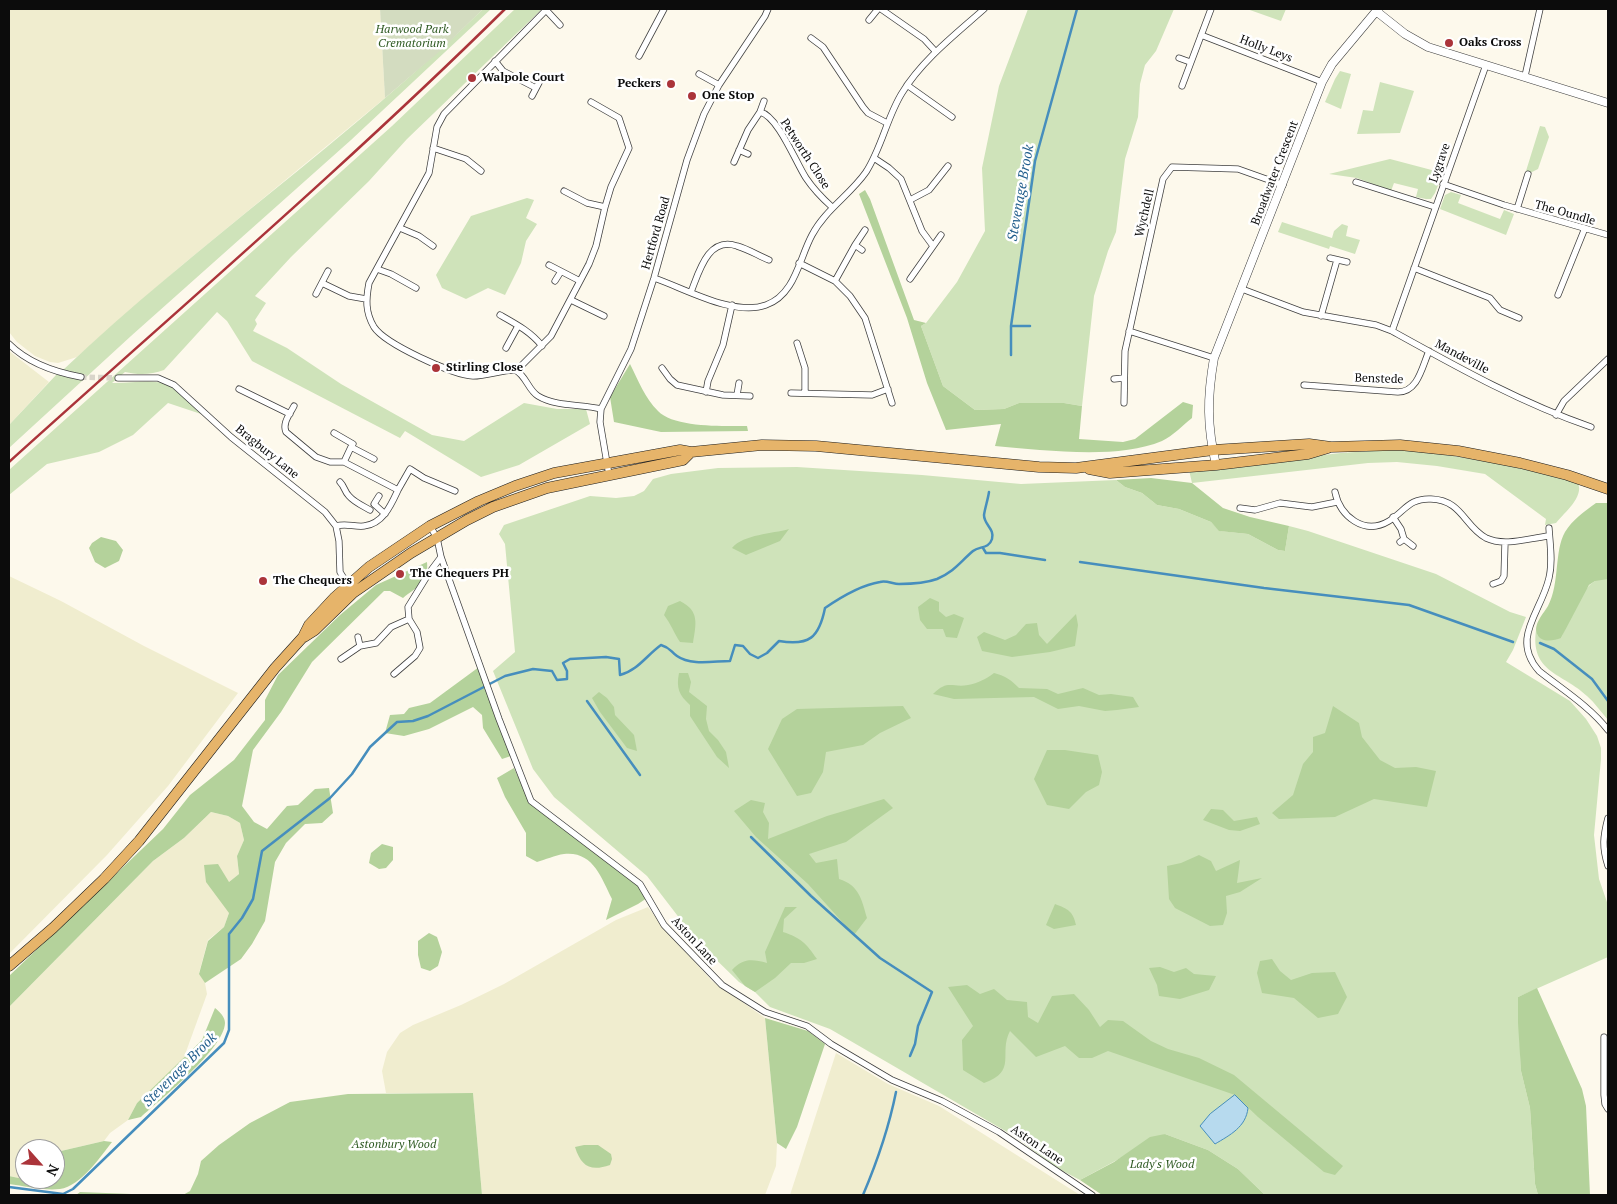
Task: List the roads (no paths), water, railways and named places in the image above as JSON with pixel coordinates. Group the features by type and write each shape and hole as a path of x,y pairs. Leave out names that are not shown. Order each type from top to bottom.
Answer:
{"highway":[{"path":"1076,468 1212,450 1310,444 1331,447 1400,445 1458,451 1520,463 1568,475 1608,489"},
{"path":"351,589 369,567 430,526 479,501 554,473 680,450 690,452 762,445 816,446 1110,472 1216,465 1308,454 1331,447"},
{"path":"9,966 104,880 140,841 276,668 303,637 309,625 335,597 493,507 547,488 683,460 690,452"}],"street":[{"path":"517,370 472,376 453,372 426,360 386,339 375,329 368,314 366,299 369,283 429,173 437,127 444,114 547,9 560,25"},
{"path":"638,56 664,9"},
{"name":"Hertford Road","path":"609,475 600,422 601,409 631,349 696,134 719,84 765,16 766,9"},
{"path":"870,20 879,9 924,39 936,52"},
{"path":"654,278 732,306 758,307 775,301 787,290 817,226 832,207 859,180 874,158 887,123 907,85 936,52 984,9"},
{"path":"1182,86 1211,9"},
{"path":"1525,76 1540,9"},
{"path":"1377,10 1405,34 1428,47 1608,103"},
{"name":"Broadwater Crescent","path":"1216,465 1212,450 1208,402 1214,358 1322,82 1332,64 1377,10"},
{"name":"Holly Leys","path":"1201,35 1322,82"},
{"path":"811,38 823,46 868,113 887,123"},
{"path":"1179,58 1190,62"},
{"path":"495,61 503,71 536,88"},
{"name":"Lygrave","path":"1392,330 1434,207 1486,65"},
{"path":"699,74 719,84"},
{"path":"532,96 542,77"},
{"path":"907,85 952,117"},
{"path":"734,162 748,130 760,112 764,101"},
{"path":"517,370 551,336 571,300 596,246 605,207 616,174 629,148 619,118 591,102"},
{"name":"Petworth Close","path":"760,112 764,113 776,125 804,176 816,192 832,207"},
{"path":"433,148 466,160 481,170"},
{"path":"739,150 748,154"},
{"path":"874,158 898,175 904,184 922,231 933,246"},
{"path":"910,200 929,190 948,166"},
{"name":"Wychdell","path":"1124,402 1124,378 1129,331 1163,179 1172,167 1238,169 1282,185"},
{"name":"The Oundle","path":"1517,209 1528,174"},
{"path":"1356,182 1434,207"},
{"name":"The Oundle","path":"1443,184 1517,209 1608,235"},
{"path":"564,191 588,203 605,207"},
{"path":"400,228 419,236 433,246"},
{"path":"1558,295 1585,228"},
{"path":"419,236 422,229"},
{"path":"835,281 865,230"},
{"path":"910,280 941,235"},
{"path":"691,292 708,254 715,247 728,244 737,246 769,260"},
{"path":"855,245 862,250"},
{"path":"752,262 756,254"},
{"path":"1330,258 1348,262"},
{"path":"1321,316 1337,260"},
{"path":"799,263 835,281 850,296 865,318 892,403"},
{"path":"549,265 580,281"},
{"path":"1414,268 1490,298 1500,310 1519,318"},
{"path":"377,269 391,274 416,288"},
{"path":"316,294 328,271"},
{"path":"556,281 560,272"},
{"path":"322,283 349,296 366,299"},
{"name":"Mandeville","path":"1242,289 1321,316 1376,325 1392,330 1514,397 1556,415 1591,427"},
{"path":"571,300 604,316"},
{"path":"590,310 594,303"},
{"path":"706,392 708,381 723,345 732,306"},
{"path":"500,315 530,333 542,346"},
{"path":"506,348 518,326"},
{"path":"1129,331 1214,358"},
{"path":"797,343 805,373 805,393"},
{"path":"9,344 15,351 37,364 81,377"},
{"name":"Benstede","path":"1304,386 1408,391 1415,383 1429,351"},
{"path":"792,358 800,355"},
{"path":"1556,415 1564,401 1608,359"},
{"path":"662,368 677,385 706,392 750,396"},
{"path":"517,370 530,388 540,397 555,402 601,409"},
{"name":"Bragbury Lane","path":"118,378 158,378 174,385 231,437 325,512 336,526"},
{"path":"1114,379 1124,378"},
{"path":"737,395 739,383"},
{"path":"673,393 677,385"},
{"path":"240,389 290,414"},
{"path":"791,393 872,395 888,389"},
{"path":"294,406 284,427 290,436 310,453 330,462 344,462 398,490"},
{"path":"334,433 353,444 344,462"},
{"path":"351,447 374,458"},
{"path":"351,589 340,572 339,541 336,526 342,524 368,525 385,514 410,469 424,478 455,492"},
{"path":"340,482 345,487 346,493 350,498 370,510"},
{"path":"1335,492 1337,502 1348,517 1362,525 1379,525 1394,517 1407,505 1424,499 1448,503 1458,509 1476,530 1486,538 1505,543 1550,536"},
{"path":"365,518 379,496"},
{"path":"1240,508 1255,510 1275,503 1312,507 1337,502"},
{"path":"374,504 385,514"},
{"path":"1394,517 1401,529 1402,540 1413,546"},
{"name":"Aston Lane","path":"430,526 437,538 441,557 499,719 531,801 640,884 664,924 722,986 765,1012 807,1026 832,1044 892,1080 942,1102 999,1132 1092,1195"},
{"path":"1549,528 1550,571 1544,593 1528,630 1526,642 1528,653 1539,671 1584,705 1600,719 1608,730"},
{"path":"1493,584 1500,581 1504,576 1505,543"},
{"path":"394,674 415,656 420,648 417,632 409,619 408,607 429,572 441,557"},
{"path":"341,659 360,646 376,643 391,627 409,619"},
{"path":"358,637 360,646"},
{"path":"1608,818 1604,833 1603,850 1608,866"},
{"path":"1604,1037 1604,1095 1605,1104 1608,1109"}],"water":[{"path":"1235,1095 1248,1108 1247,1115 1236,1130 1215,1144 1200,1126 1210,1114"}],"waterway":[{"name":"Stevenage Brook","path":"1011,355 1011,326 1035,161 1077,9"},
{"path":"1011,326 1030,326"},
{"name":"Stevenage Brook","path":"9,1187 63,1194 73,1189 224,1043 229,1030 229,934 242,918 253,899 262,851 330,798 352,774 370,747 397,722 413,721 428,716 505,676 533,669 552,671 557,680 567,679 567,671 563,663 570,659 606,657 619,659 620,675 632,670 661,645 669,648 683,659 696,662 710,662 730,661 735,645 743,646 750,654 758,658 767,653 779,641 805,641 811,638 820,627 825,608 851,592 882,582 908,584 937,579 953,570 975,549 989,544 993,536 984,518 989,492"},
{"path":"983,548 986,553 1000,553 1045,560"},
{"path":"1080,562 1264,588 1409,605 1513,642"},
{"path":"1540,643 1554,649 1592,679 1608,701"},
{"path":"587,701 640,775"},
{"path":"751,837 811,896 880,958 932,992 918,1026 915,1044 910,1056"},
{"path":"863,1195 882,1144 896,1092"}],"tunnel":[{"path":"81,377 118,378"}],"railway":[{"path":"9,462 322,182 505,9"}],"place":[{"name":"Oaks Cross","path":"1449,43"},
{"name":"Walpole Court","path":"472,78"},
{"name":"Peckers","path":"671,84"},
{"name":"One Stop","path":"692,96"},
{"name":"Stirling Close","path":"436,368"},
{"name":"The Chequers PH","path":"400,574"},
{"name":"The Chequers","path":"263,581"}],"park label":[{"name":"Harwood Park Crematorium","path":"412,37"},
{"name":"Astonbury Wood","path":"394,1145"},
{"name":"Lady's Wood","path":"1162,1165"}]}
